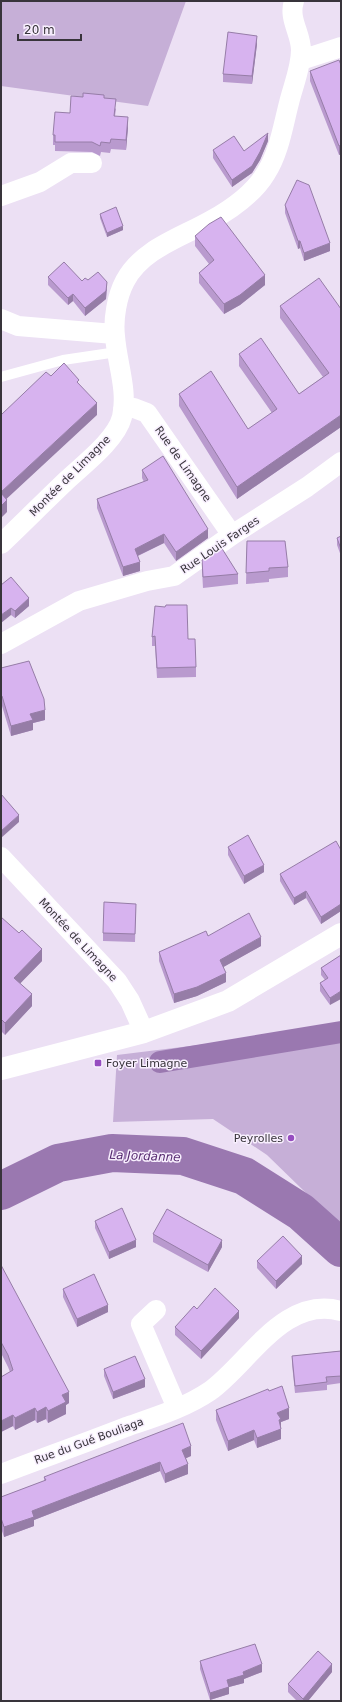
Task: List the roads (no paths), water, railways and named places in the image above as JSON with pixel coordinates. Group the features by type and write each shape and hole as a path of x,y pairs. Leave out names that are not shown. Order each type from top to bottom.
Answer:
{"main road":[{"path":"1,1069 144,1032 228,1001 341,934"}],"street":[{"name":"Montée de Limagne","path":"1,544 108,441 121,419 124,390 116,343 121,290 129,273 142,260 159,247 211,220 256,187 266,173 281,136 301,60 299,37 293,21 292,7 294,1"},
{"path":"301,60 341,47"},
{"path":"1,196 40,182 71,163 92,162"},
{"path":"1,319 18,326 116,343"},
{"name":"Rue de Limagne","path":"123,408 134,408 147,413 232,535"},
{"name":"Rue Louis Farges","path":"1,644 79,601 147,581 174,576 232,535 307,487 341,462"},
{"name":"Montée de Limagne","path":"1,857 117,981 130,1001 144,1032"},
{"name":"Rue du Gué Bouliaga","path":"1,1474 193,1401 211,1390 228,1376 282,1324 298,1315 314,1310 334,1309 341,1311"},
{"path":"156,1310 141,1324 177,1408"}],"lane":[{"path":"1,377 63,360 116,343"}],"waterway":[{"path":"160,1062 341,1032"},
{"name":"La Jordanne","path":"1,1191 58,1163 112,1153 183,1156 244,1176 301,1212 341,1248"}],"place":[{"name":"Foyer Limagne","path":"98,1063"},
{"name":"Peyrolles","path":"291,1138"}]}
